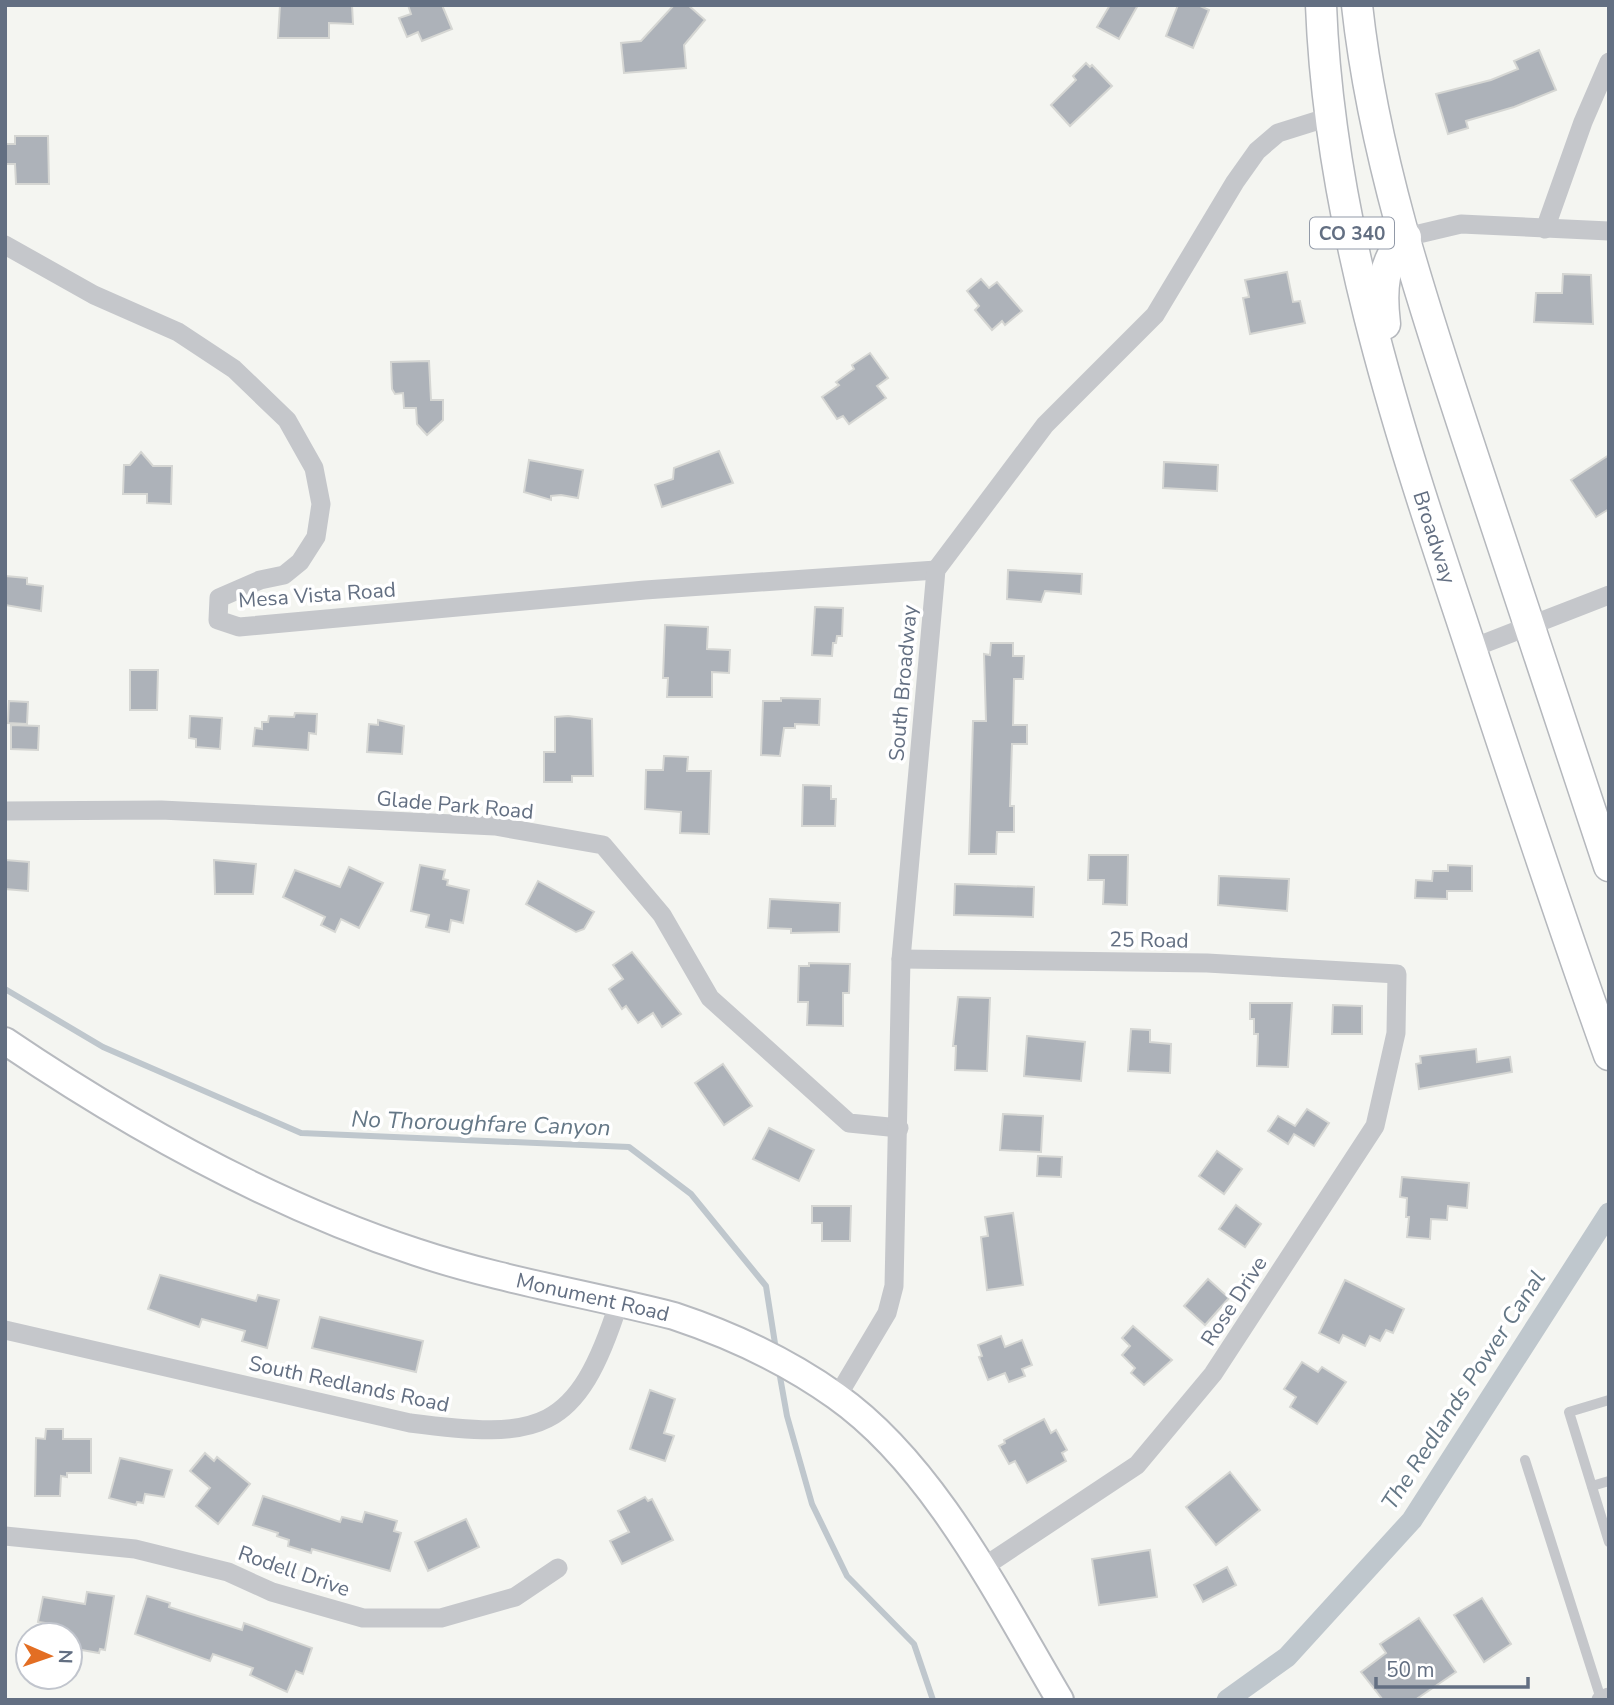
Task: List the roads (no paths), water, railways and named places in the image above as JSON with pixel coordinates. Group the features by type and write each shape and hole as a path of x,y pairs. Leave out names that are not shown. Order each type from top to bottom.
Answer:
{"main road":[{"name":"Broadway","path":"1321,5 1329,117 1360,276 1408,456 1609,1055"},
{"name":"CO 340","path":"1357,5 1367,78 1431,329 1609,866"},
{"path":"1406,237 1394,250 1387,265 1382,305 1408,456"},
{"name":"Monument Road","path":"5,1041 164,1140 248,1184 336,1223 417,1253 674,1316 743,1341 838,1397 895,1449 936,1498 982,1568 1060,1700"}],"street":[{"path":"1545,229 1583,122 1609,62"},
{"path":"936,570 1045,425 1155,316 1235,182 1257,151 1278,133 1329,117"},
{"path":"1406,237 1461,224 1609,231"},
{"name":"Mesa Vista Road","path":"8,252 94,295 178,332 234,369 287,420 314,468 321,504 316,537 300,562 284,575 260,580 219,598 218,620 239,627 645,590 936,570"},
{"name":"South Broadway","path":"838,1397 887,1313 894,1286 901,959 936,570"},
{"path":"1471,649 1609,595"},
{"name":"Glade Park Road","path":"5,811 161,810 495,826 603,845 662,915 710,998 849,1123 899,1128"},
{"name":"25 Road","path":"901,959 1207,963 1397,974"},
{"name":"Rose Drive","path":"982,1568 1137,1465 1213,1374 1376,1126 1396,1033 1397,974"},
{"name":"South Redlands Road","path":"5,1330 410,1423 472,1431 511,1430 543,1421 567,1406 581,1390 593,1370 619,1302"},
{"name":"Rodell Drive","path":"5,1536 135,1549 228,1572 272,1592 363,1618 441,1618 515,1597 558,1567"},
{"path":"1601,1700 1609,1697"}],"lane":[{"path":"1609,1400 1569,1412 1609,1542"},
{"path":"1525,1460 1601,1700"},
{"path":"1592,1486 1609,1480"}],"waterway":[{"name":"No Thoroughfare Canyon","path":"5,989 103,1047 301,1133 629,1147 691,1194 766,1286 776,1350"},
{"name":"The Redlands Power Canal","path":"1227,1700 1287,1657 1412,1520 1609,1213"},
{"name":"No Thoroughfare Canyon","path":"779,1371 787,1416 812,1504 847,1576 914,1644 933,1700"}]}
